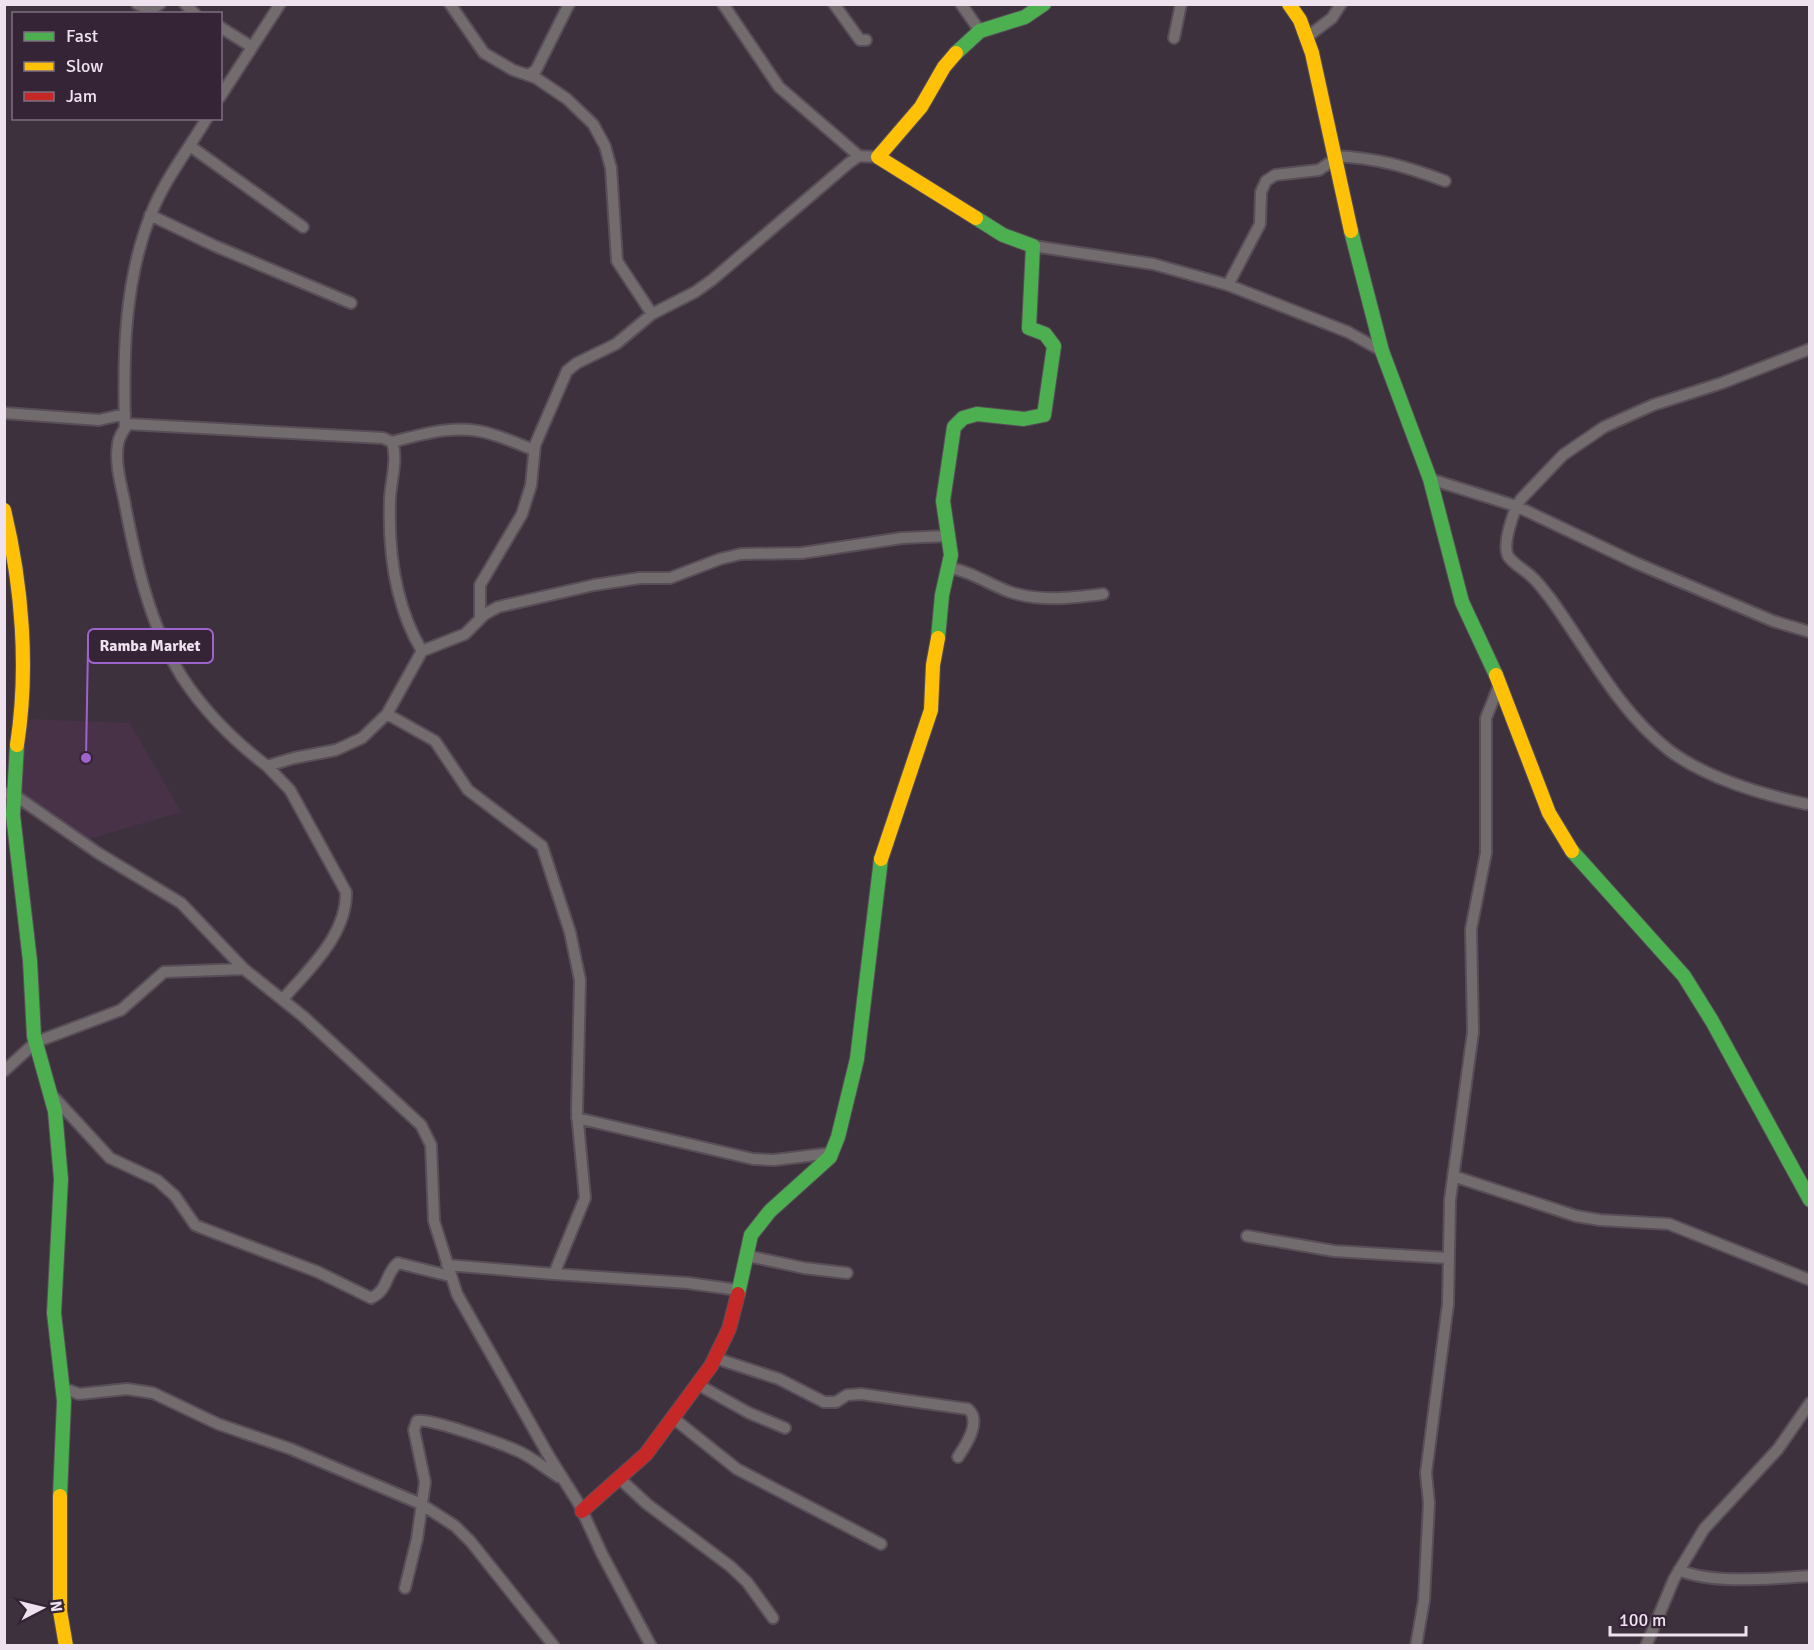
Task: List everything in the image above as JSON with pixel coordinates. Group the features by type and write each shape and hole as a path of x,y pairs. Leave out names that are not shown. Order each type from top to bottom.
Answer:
{"street":[{"path":"137,4 150,10 160,4"},
{"path":"222,94 280,4"},
{"path":"450,4 484,53 505,66 528,75 567,99 593,124 600,136 614,183 617,261 652,314"},
{"path":"528,75 536,70 569,4"},
{"path":"723,4 779,87 859,156"},
{"path":"834,4 854,36 860,40 866,40"},
{"path":"961,4 980,31"},
{"path":"878,156 928,98 949,60 980,31 1025,17 1044,4"},
{"path":"1174,38 1181,4"},
{"path":"1289,4 1307,37 1366,295 1382,351 1430,479 1462,602 1500,683 1539,788 1564,840 1591,877 1664,951 1684,976 1712,1021 1809,1200"},
{"path":"1307,37 1332,18 1341,4"},
{"path":"222,28 252,47"},
{"path":"126,428 125,336 139,247 150,215 169,178 206,120"},
{"path":"190,146 303,226"},
{"path":"480,619 480,585 522,514 531,485 534,450 548,410 567,371 577,363 616,344 652,314 695,292 712,280 859,156 878,156 1003,235 1033,246 1153,264 1228,285 1348,332 1382,351"},
{"path":"1228,285 1260,224 1261,192 1266,181 1275,175 1319,170 1335,157 1371,158 1401,164 1445,181"},
{"path":"150,215 215,246 351,303"},
{"path":"582,1510 620,1479 645,1454 697,1384 715,1358 729,1329 748,1256 748,1240 758,1223 832,1153 850,1092 859,1048 880,855 931,710 933,665 951,555 943,495 954,427 958,421 977,414 1033,419 1041,417 1045,412 1054,346 1045,334 1029,328 1033,246"},
{"path":"1806,804 1743,786 1693,765 1670,751 1638,721 1610,686 1543,589 1509,556 1507,542 1516,506 1563,455 1604,427 1653,405 1722,383 1809,349"},
{"path":"4,413 99,420 125,414"},
{"path":"284,999 320,958 333,938 346,892 290,790 267,766 226,732 180,675 142,583 128,525 117,455 120,436 131,423 193,429 298,431 383,438 392,442 433,431 466,429 495,435 534,450"},
{"path":"392,442 394,458 389,520 396,578 406,619 422,651"},
{"path":"1430,479 1516,506 1636,563 1773,621 1809,632"},
{"path":"4,510 13,547 24,667 23,708 9,794 36,1042 51,1094 58,1137 61,1179 54,1313 63,1388 58,1592 66,1646"},
{"path":"267,766 345,747 369,732 387,714 422,651 465,634 480,619 498,607 518,601 640,578 670,579 734,555 802,553 902,538 948,536"},
{"path":"948,568 1012,592 1041,598 1059,599 1103,594"},
{"path":"1416,1646 1424,1600 1429,1503 1426,1473 1448,1314 1448,1258 1453,1176 1473,1032 1471,938 1486,853 1486,718 1500,683"},
{"path":"387,714 435,741 468,790 533,837 545,850 575,948 580,980 577,1118 585,1202 554,1274"},
{"path":"9,794 98,853 181,903 244,969 284,999 408,1113 427,1134 432,1158 434,1221 450,1276 462,1306 582,1510 651,1646"},
{"path":"4,1071 36,1042 121,1011 164,972 244,969"},
{"path":"51,1094 110,1158 157,1180 175,1196 195,1225 318,1272 371,1298 386,1287 392,1268 398,1263 450,1276"},
{"path":"577,1118 753,1159 774,1160 832,1153"},
{"path":"1453,1176 1576,1216 1600,1220 1669,1224 1809,1280"},
{"path":"1247,1236 1334,1251 1448,1258"},
{"path":"748,1256 804,1268 847,1273"},
{"path":"447,1265 688,1283 738,1290"},
{"path":"715,1358 779,1379 824,1402 836,1402 847,1395 861,1394 968,1408 973,1414 973,1423 958,1457"},
{"path":"697,1384 749,1413 785,1428"},
{"path":"63,1388 79,1394 127,1389 153,1393 218,1424 291,1449 421,1504 455,1526 471,1542 554,1646"},
{"path":"1646,1646 1679,1570 1704,1529 1778,1449 1809,1403"},
{"path":"673,1418 731,1466 881,1544"},
{"path":"405,1588 417,1539 425,1482 416,1439 426,1424 433,1422 520,1452 562,1479"},
{"path":"620,1479 647,1504 730,1566 747,1582 773,1618"},
{"path":"1679,1570 1695,1575 1731,1578 1809,1575"}],"shaded area":[{"path":"29,719 130,723 181,812 86,840 17,792"}],"traffic: fast":[{"path":"956,53 980,31 1025,17 1044,4"},
{"path":"938,638 942,595 951,555 943,501 954,427 963,418 977,414 1024,419 1044,415 1054,346 1045,334 1029,328 1033,246 1003,235 976,218"},
{"path":"1351,231 1382,351 1430,479 1462,602 1496,675"},
{"path":"17,745 13,815 30,961 34,1036 55,1111 61,1179 54,1313 64,1401 60,1496"},
{"path":"1572,851 1684,976 1712,1021 1810,1200"},
{"path":"738,1294 751,1235 770,1211 830,1157 838,1137 857,1059 881,859"}],"traffic: slow":[{"path":"1289,4 1300,20 1312,53 1351,231"},
{"path":"956,53 944,67 921,107 878,157 976,218"},
{"path":"4,510 15,568 22,627 23,686 17,745"},
{"path":"881,859 931,710 933,665 938,638"},
{"path":"1496,675 1549,813 1572,851"},
{"path":"60,1496 60,1611 66,1646"}],"traffic: jam":[{"path":"582,1511 646,1454 711,1366 729,1329 738,1294"}],"place":[{"name":"Ramba Market","path":"86,758"}]}
